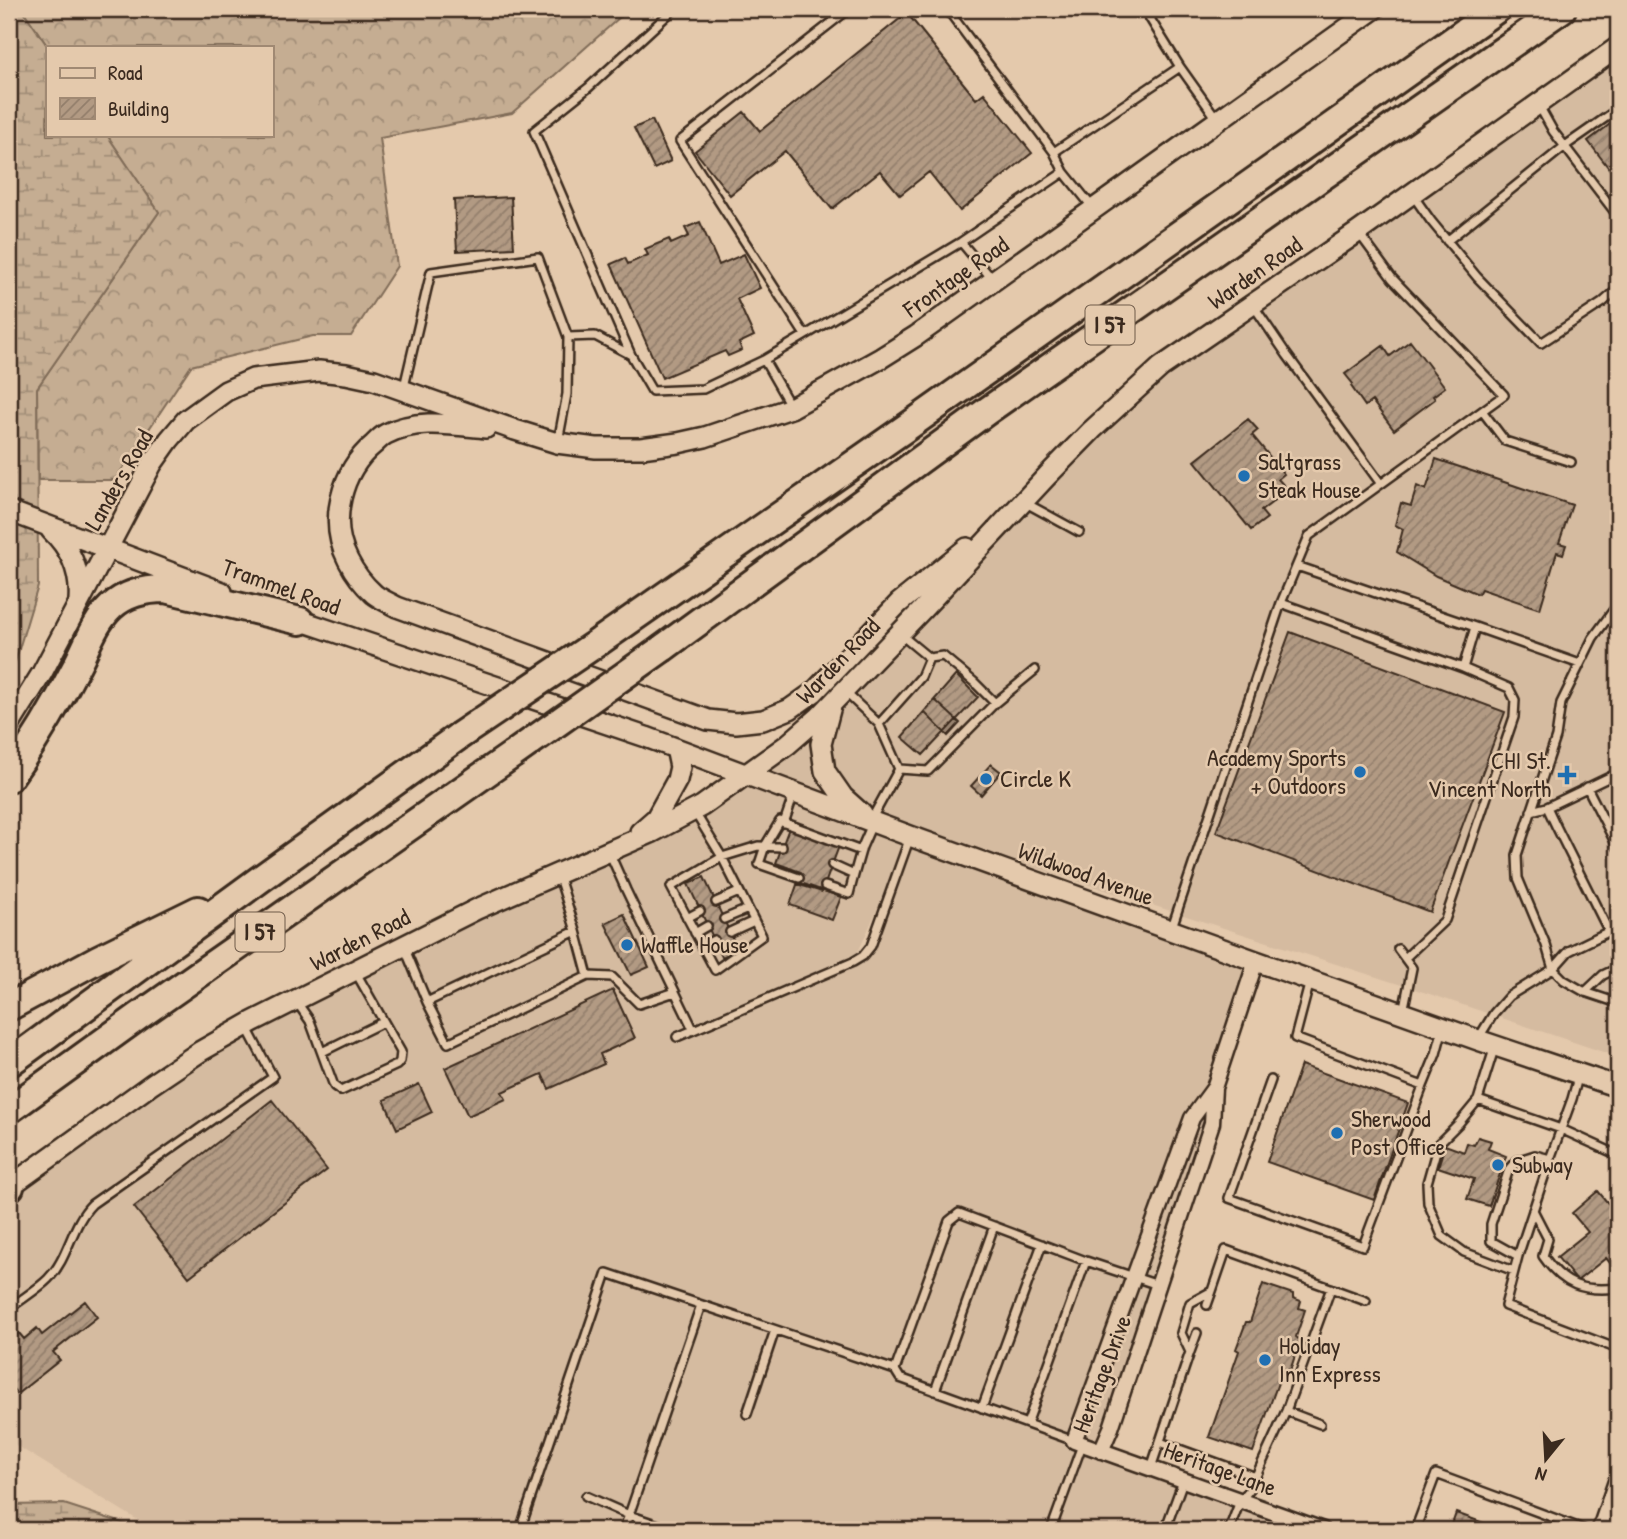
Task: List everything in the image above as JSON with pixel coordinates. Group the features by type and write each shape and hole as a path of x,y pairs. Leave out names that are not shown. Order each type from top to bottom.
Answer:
{"highway":[{"name":"I 57","path":"9,1063 459,736 910,425 1497,9"},
{"name":"I 57","path":"9,1110 663,648 987,411 1562,9"},
{"path":"9,778 45,724 97,624 118,601 135,593 166,589 300,621"},
{"path":"9,1007 98,959 259,880"}],"main road":[{"name":"Frontage Road","path":"515,430 557,443 640,448 678,443 740,427 791,408 881,358 994,281 1374,9"},
{"name":"Warden Road","path":"9,1187 152,1084 201,1051 246,1026 477,909 653,832 694,811 787,745 818,718 1092,430 1161,367 1358,232 1618,47"},
{"name":"Landers Road","path":"9,726 42,673 152,464 187,420 226,391 253,379 318,371 346,374 374,380 515,430"},
{"path":"515,430 415,424 385,434 365,451 350,472 338,515 340,538 348,560 360,579 375,595 397,607 708,720 736,723 763,720 790,709 814,692 899,603 1023,502"},
{"name":"Trammel Road","path":"9,511 300,621 538,701"},
{"path":"48,527 61,539 71,554 77,571 79,601"},
{"path":"838,698 821,744 825,771 843,797 872,822"},
{"name":"Wildwood Avenue","path":"538,701 676,748 1310,981 1618,1087"},
{"path":"631,841 656,818 677,779 680,767 676,748"},
{"path":"1602,1530 1618,1483"}],"street":[{"name":"Heritage Drive","path":"1214,1088 1192,1118 1079,1442 1101,1451 1212,1123 1214,1088 1255,961"},
{"name":"Heritage Lane","path":"1101,1451 1323,1530"}],"lane":[{"path":"674,9 588,88 534,131 631,355 652,391 702,389 764,360 961,242 1064,172"},
{"path":"805,335 680,141 849,9"},
{"path":"947,9 1054,152 1064,172 1094,208"},
{"path":"1144,9 1217,120"},
{"path":"1054,152 1180,66"},
{"path":"1538,104 1553,131 1618,216"},
{"path":"1447,241 1564,146 1618,109"},
{"path":"1411,194 1476,277 1541,343 1602,303 1618,289"},
{"path":"1171,931 1281,603 1309,536 1504,395 1392,278 1358,232"},
{"path":"961,242 994,281"},
{"path":"403,390 431,272 538,257 568,337 567,394 557,443"},
{"path":"1253,305 1381,484"},
{"path":"568,337 595,336 631,355"},
{"path":"764,360 791,408"},
{"path":"1483,412 1505,441 1571,462"},
{"path":"1023,502 1079,532"},
{"path":"1297,566 1580,664"},
{"path":"1281,603 1463,668 1509,688 1515,700 1514,717 1445,920 1405,958"},
{"path":"1618,604 1593,638 1561,704 1556,737 1517,855 1518,878 1546,945 1553,970 1585,992 1618,1003"},
{"path":"1463,668 1475,627"},
{"path":"900,634 929,657 943,656 995,703"},
{"path":"879,724 921,677 929,657"},
{"path":"900,769 928,771 995,703 1035,670"},
{"path":"838,698 879,724 900,769"},
{"path":"825,886 849,894 872,822 900,769"},
{"path":"1531,811 1548,807 1618,773"},
{"path":"1587,788 1618,848"},
{"path":"784,823 794,793"},
{"path":"1548,807 1609,932"},
{"path":"694,811 722,858 762,936 715,970 671,887 722,858 758,846 782,847"},
{"path":"799,877 759,864 765,846 780,821 861,851"},
{"path":"677,1037 863,956 871,946 910,836"},
{"path":"609,851 625,890 693,1029"},
{"path":"832,865 854,875"},
{"path":"558,873 588,976"},
{"path":"716,902 739,892"},
{"path":"724,919 748,909"},
{"path":"687,918 701,911"},
{"path":"730,933 754,921"},
{"path":"695,933 707,926"},
{"path":"1514,1271 1464,1252 1443,1236 1428,1203 1427,1183 1438,1144 1478,1100 1494,1013 1509,996 1553,970 1569,951 1618,927"},
{"path":"427,1002 576,931"},
{"path":"702,946 714,940"},
{"path":"403,946 448,1043 588,976 612,977 639,1004 675,992"},
{"path":"1398,949 1412,968 1402,1013"},
{"path":"1585,992 1603,975 1618,968"},
{"path":"295,1000 310,1021 334,1086 341,1091 397,1065 401,1052 355,970"},
{"path":"1310,981 1295,1038 1423,1086"},
{"path":"322,1052 383,1022"},
{"path":"9,1309 48,1279 57,1267 83,1214 92,1204 273,1077 246,1026"},
{"path":"1271,1080 1229,1198 1363,1246 1436,1054 1443,1027"},
{"path":"1579,1074 1518,1256 1505,1306 1618,1349"},
{"path":"1478,1100 1561,1129 1618,1155"},
{"path":"1518,1256 1491,1241 1491,1224 1509,1169 1516,1161 1535,1155 1550,1159"},
{"path":"1533,1210 1548,1239 1544,1256 1554,1272 1566,1281 1596,1290 1618,1288"},
{"path":"895,1370 949,1221 959,1213 1158,1286"},
{"path":"936,1391 994,1226"},
{"path":"982,1408 1042,1244"},
{"path":"1207,1305 1226,1250 1366,1301"},
{"path":"1027,1424 1086,1261"},
{"path":"520,1530 607,1273 895,1370 900,1378 1079,1442 1051,1530"},
{"path":"1229,1530 1240,1500 1250,1489 1286,1411 1331,1288"},
{"path":"1190,1352 1181,1333 1190,1303 1212,1291"},
{"path":"623,1530 701,1305"},
{"path":"747,1414 775,1330"},
{"path":"1151,1469 1197,1333"},
{"path":"1286,1411 1321,1424"},
{"path":"1160,1443 1256,1477"},
{"path":"1415,1530 1436,1474 1586,1530"},
{"path":"1165,1530 1183,1480"},
{"path":"586,1496 668,1530"}],"shaded area":[{"path":"1618,60 1618,1057 765,781 1256,961 1101,1451 1315,1530 154,1530 9,1441 9,1186 152,1084 746,774 1092,430","holes":["901,856 863,956 855,959"]}],"green space":[{"path":"9,9 22,9 47,46 46,136 108,136 159,212 37,388 38,586 9,682"},
{"path":"22,9 629,9 512,113 380,138 397,266 351,336 313,336 191,366 115,480 38,480 37,388 159,212 108,136 273,136 273,46 47,46"},
{"path":"64,1504 144,1530 9,1530 9,1505"}],"building":[{"path":"907,13 976,99 984,93 1032,153 960,211 929,172 900,195 880,171 832,209 785,151 730,195 695,151 744,112 760,131"},
{"path":"1618,118 1618,180 1588,141"},
{"path":"652,120 671,161 654,169 634,128"},
{"path":"511,197 514,248 457,251 454,200"},
{"path":"700,222 719,265 744,254 760,288 737,299 754,336 739,343 742,350 728,356 725,351 662,378 611,264 625,258 628,264 648,255 645,249 669,239 671,244 689,236 685,228"},
{"path":"1410,341 1445,387 1433,396 1435,399 1394,430 1372,401 1365,406 1345,374 1383,346 1390,356"},
{"name":"Saltgrass Steak House","path":"1248,419 1258,430 1252,435 1284,474 1278,479 1288,490 1261,511 1267,518 1251,530 1195,461"},
{"path":"1436,459 1572,505 1559,543 1566,545 1563,554 1557,552 1540,609 1481,589 1478,594 1436,576 1397,552 1403,529 1395,525 1401,503 1411,506 1417,486 1426,490"},
{"name":"Academy Sports + Outdoors","path":"1290,632 1505,712 1430,912 1216,832"},
{"name":"Circle K","path":"956,675 978,697 923,755 902,737"},
{"name":"Circle K","path":"935,700 960,723 948,736 924,712"},
{"name":"Circle K","path":"991,764 1001,772 981,795 971,786"},
{"path":"789,828 839,846 822,892 797,884 801,872 776,863"},
{"path":"704,877 738,950 722,957 688,884"},
{"path":"798,882 841,897 832,920 790,905"},
{"name":"Waffle House","path":"624,914 649,967 631,975 605,923"},
{"path":"613,990 635,1038 600,1054 604,1064 549,1089 542,1074 502,1092 506,1099 468,1116 445,1068"},
{"name":"Sherwood Post Office","path":"1301,1065 1408,1103 1374,1200 1267,1162"},
{"path":"419,1084 432,1112 397,1129 384,1100"},
{"path":"272,1100 327,1170 189,1277 134,1207"},
{"path":"1478,1137 1491,1141 1488,1149 1506,1156 1489,1206 1467,1199 1474,1179 1438,1167 1445,1145 1464,1152 1467,1143 1474,1145"},
{"path":"1598,1191 1615,1212 1618,1210 1618,1267 1615,1269 1606,1258 1577,1281 1557,1257 1588,1232 1572,1213"},
{"name":"Holiday Inn Express","path":"1263,1284 1293,1294 1293,1298 1301,1301 1299,1308 1305,1310 1296,1337 1300,1340 1290,1371 1283,1369 1253,1452 1209,1437 1239,1351 1236,1349 1246,1322 1250,1322"},
{"path":"85,1301 97,1317 53,1352 60,1360 17,1394 9,1384 9,1341 19,1333 24,1339 37,1328 42,1335"},
{"path":"1456,1513 1503,1530 1450,1530"}],"place":[{"name":"Saltgrass Steak House","path":"1244,476"},
{"name":"Academy Sports + Outdoors","path":"1360,772"},
{"name":"CHI St. Vincent North","path":"1567,775"},
{"name":"Circle K","path":"986,779"},
{"name":"Waffle House","path":"627,945"},
{"name":"Sherwood Post Office","path":"1337,1133"},
{"name":"Subway","path":"1498,1165"},
{"name":"Holiday Inn Express","path":"1265,1360"}]}
